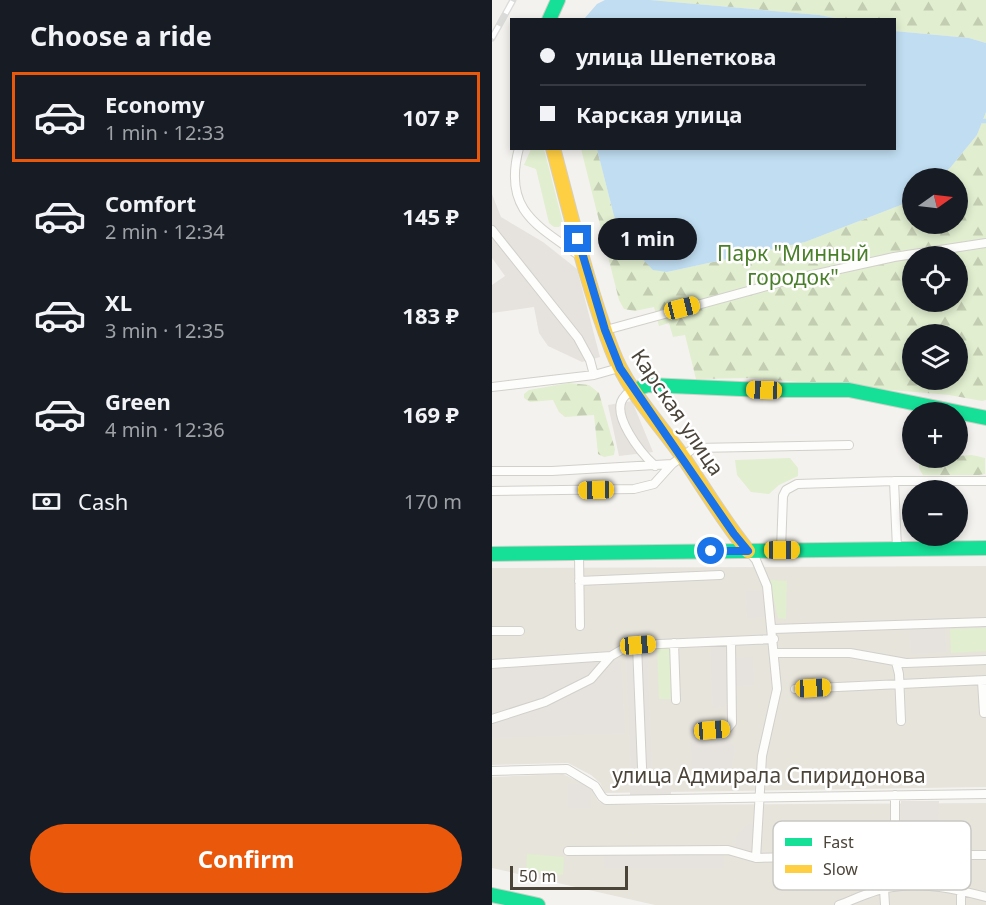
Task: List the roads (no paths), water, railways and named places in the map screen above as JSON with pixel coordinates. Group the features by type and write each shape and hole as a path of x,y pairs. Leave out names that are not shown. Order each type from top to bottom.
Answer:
{"main road":[{"path":"550,18 558,0"},
{"name":"Карская улица","path":"554,150 583,258 605,330 620,368 677,460 748,551"},
{"path":"634,390 648,385 764,390 849,390 986,418"},
{"path":"492,554 986,549"},
{"path":"492,895 538,905"}],"lane":[{"path":"518,150 514,178 519,200 525,212 538,227 583,258"},
{"path":"492,230 578,338 590,360 594,375"},
{"path":"605,330 795,279 894,256 986,243"},
{"path":"492,387 594,375 620,368"},
{"path":"634,390 623,397 620,405 624,423 634,441 655,466"},
{"path":"492,491 634,489 654,484 677,460 693,448 849,445"},
{"path":"492,471 552,471 655,466 677,460"},
{"path":"894,481 897,549"},
{"path":"782,550 782,502 786,490 791,486 806,482 986,482"},
{"path":"748,551 756,560 767,586 774,639 777,689 762,756 756,858"},
{"path":"578,553 580,626"},
{"path":"579,581 720,575"},
{"path":"773,629 986,622"},
{"path":"492,631 520,631"},
{"path":"492,719 545,702 591,680 611,656 623,649 638,645 774,639"},
{"path":"698,732 727,729 732,723 731,640"},
{"path":"674,643 676,700"},
{"path":"638,645 642,767"},
{"path":"775,653 850,653 896,662 986,660"},
{"path":"492,664 611,656"},
{"path":"896,662 900,684 901,721"},
{"path":"795,688 984,681 984,713"},
{"name":"улица Адмирала Спиридонова","path":"492,771 567,769 596,786 606,800 986,794"},
{"path":"896,795 896,821"},
{"path":"568,851 728,850 756,858 773,858"},
{"path":"839,905 881,890"},
{"path":"884,890 885,905"},
{"path":"961,905 961,890 986,899"}],"water":[{"path":"605,0 650,0 835,18 585,18 597,4"},
{"path":"896,31 969,38 986,43 986,112 977,135 950,168 902,168 902,205 805,242 667,272 653,270 631,247 614,216 597,150 896,150"}],"railway":[{"path":"492,38 513,0"}],"park label":[{"name":"Парк \"Минный городок\"","path":"793,265"}]}
